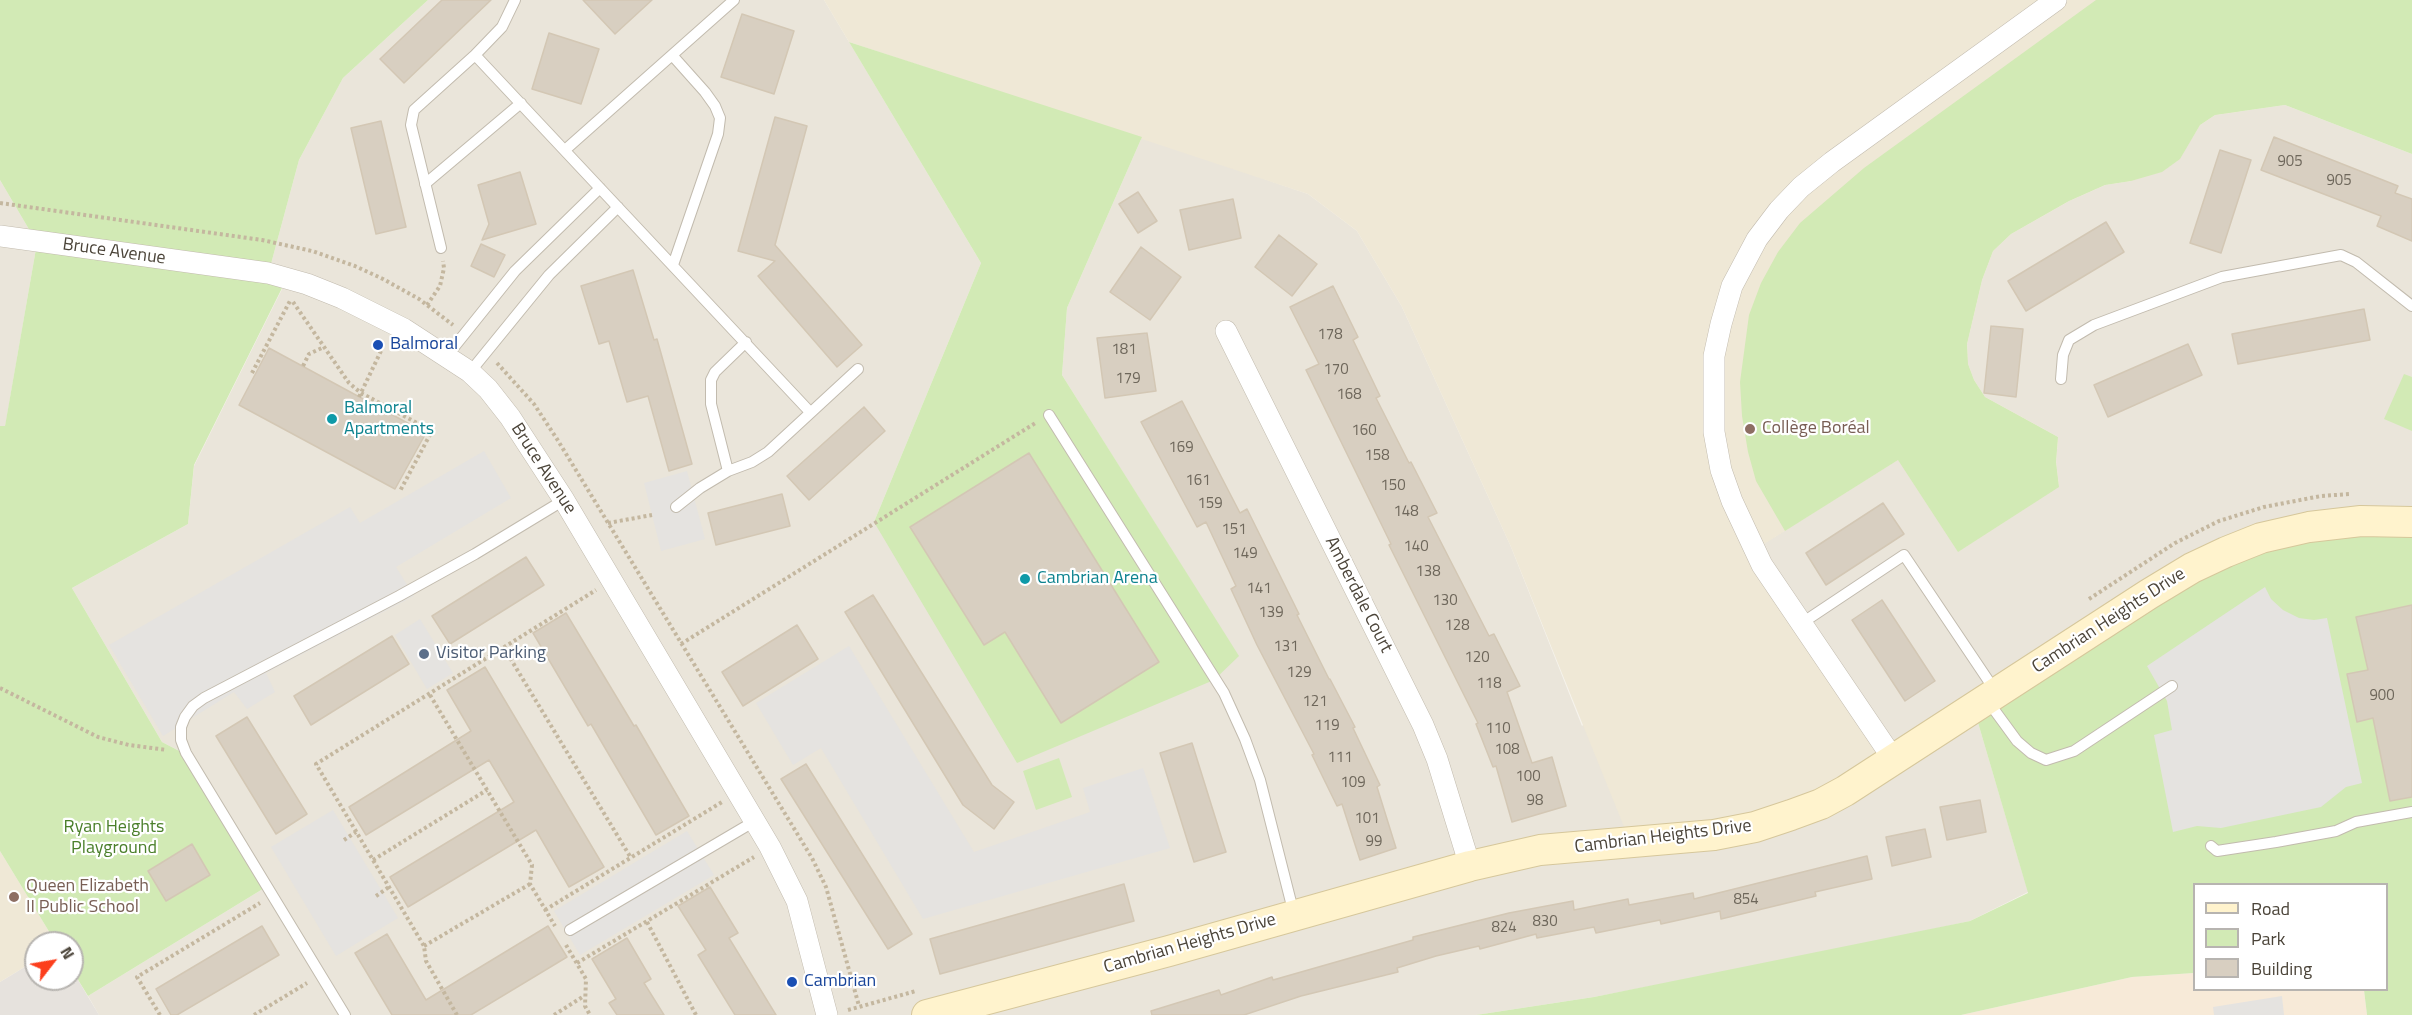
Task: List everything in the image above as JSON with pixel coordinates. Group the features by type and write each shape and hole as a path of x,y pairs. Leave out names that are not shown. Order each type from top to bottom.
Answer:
{"street":[{"path":"1894,760 1762,565 1732,501 1721,470 1714,432 1714,356 1732,285 1757,239 1779,210 1832,162 2056,0"},
{"name":"Bruce Avenue","path":"0,236 268,273 296,290 342,298 363,308 404,329 470,372 488,389 510,417 564,500 770,847 797,901 836,1014"},
{"name":"Amberdale Court","path":"1227,331 1423,724 1437,759 1470,866"},
{"name":"Cambrian Heights Drive","path":"926,1002 1169,951 1470,866 1540,850 1714,835 1755,827 1821,804 1894,760 2166,584 2192,568 2226,552 2261,538 2310,527 2361,521 2412,522"}],"lane":[{"path":"441,248 411,124 414,110 475,55 502,27 515,0"},
{"path":"565,150 735,0"},
{"path":"475,55 810,412"},
{"path":"672,55 705,92 720,118 718,134 674,265"},
{"path":"425,183 520,103"},
{"path":"446,357 515,271 600,188"},
{"path":"470,372 549,275 618,207"},
{"path":"2061,380 2062,355 2069,340 2094,325 2222,277 2341,255 2356,262 2412,306"},
{"path":"728,471 711,404 711,380 715,372 746,342"},
{"path":"676,507 700,488 728,471 752,462 768,452 858,369"},
{"path":"1049,415 1224,693 1245,739 1260,780 1294,914"},
{"path":"345,1015 186,753 181,740 181,728 193,706 204,698 399,596 475,554 564,500"},
{"path":"1802,624 1904,555 1992,696 2017,741 2031,753 2046,760 2074,751 2172,686"},
{"path":"2211,846 2217,851 2276,842 2336,831 2356,822 2412,812"},
{"path":"566,933 755,821"}],"path":[{"path":"0,203 262,240 312,251 355,266 427,305 464,333"},
{"path":"427,305 442,279 444,268 441,248"},
{"path":"296,290 324,347 360,395 432,431 400,491"},
{"path":"252,373 296,290"},
{"path":"303,366 309,354 324,347"},
{"path":"360,395 381,351"},
{"path":"485,351 508,372 534,404 812,858 826,887 859,1006"},
{"path":"681,644 1049,415"},
{"path":"2088,600 2175,543 2219,521 2276,505 2321,496 2360,493"},
{"path":"608,523 652,516"},
{"path":"457,1015 426,961 424,946 316,764 612,580"},
{"path":"504,647 631,858"},
{"path":"0,688 98,737 129,745 186,753"},
{"path":"430,695 532,865 530,884 556,927"},
{"path":"373,860 487,790"},
{"path":"545,910 738,793"},
{"path":"344,840 356,832"},
{"path":"577,963 770,847"},
{"path":"424,946 530,884"},
{"path":"376,896 389,887"},
{"path":"160,1015 137,977 273,896"},
{"path":"646,922 696,1015"},
{"path":"566,933 577,963 586,979 585,1006 590,1015"},
{"path":"254,1015 321,975"},
{"path":"554,1015 585,996"},
{"path":"836,1014 859,1006 926,1002"}],"shaded area":[{"path":"428,0 824,0 981,263 874,522 1238,656 1062,375 1067,308 1142,137 1308,194 1357,231 1402,307 1511,547 1582,726 1752,551 1899,459 2059,486 2056,462 2058,437 1985,397 1974,380 1968,364 1967,344 1982,280 1993,251 2011,234 2069,201 2105,185 2131,181 2190,141 2200,125 2215,115 2285,105 2412,154 2412,524 1974,709 2028,892 1970,921 1817,954 1594,997 1476,1015 99,1015 88,996 266,887 185,754 162,742 72,588 188,524 194,466 286,281 268,275 299,160 343,78"},
{"name":"Collège Boréal","path":"824,0 2412,0 2412,29 2238,112 2215,115 2200,125 2180,159 2162,172 2131,181 2105,185 2069,201 2011,234 1993,251 1982,280 1967,344 1968,364 1974,380 1985,397 2058,437 2056,462 2059,487 1958,552 1898,460 1753,551 1893,762 1846,793 1631,844 1511,547 1402,307 1357,231 1308,194 849,42"},
{"path":"0,180 37,243 5,427 0,426"},
{"path":"484,451 511,498 396,567 414,596 266,673 275,692 247,709 234,692 163,736 109,645 350,507 360,523"},
{"path":"687,471 705,539 661,551 644,483"},
{"path":"2265,587 2271,599 2283,610 2299,618 2314,620 2327,618 2362,783 2346,787 2321,807 2221,828 2197,826 2173,832 2154,735 2172,730 2167,701 2147,666"},
{"name":"Visitor Parking","path":"420,619 453,673 427,689 395,635"},
{"path":"849,646 974,852 1090,812 1083,788 1143,768 1170,848 923,919 821,748 793,765 756,703"},
{"path":"333,810 398,918 336,956 271,847"},
{"path":"687,831 714,875 580,955 554,911"},
{"name":"Queen Elizabeth II Public School","path":"0,851 49,931 24,931 24,967 0,982"},
{"path":"24,967 24,991 84,990 99,1015 0,1015 0,982"},
{"path":"2193,973 2193,991 2364,991 2367,1015 1961,1015 2132,977"},
{"path":"2282,996 2284,1015 2214,1015 2213,1007"}],"green space":[{"name":"Ryan Heights Playground","path":"0,0 428,0 343,78 299,160 268,275 286,280 194,465 188,524 72,588 162,742 185,754 266,887 88,996 84,990 84,931 49,931 0,851 0,426 5,426 37,243 0,180"},
{"path":"2096,0 2412,0 2412,154 2285,105 2215,115 2200,125 2180,159 2162,172 2131,181 2105,185 2069,201 2011,234 1993,251 1982,280 1967,344 1968,364 1974,380 1985,397 2058,437 2056,462 2059,487 1958,552 1898,460 1785,531 1756,481 1742,416 1740,382 1749,315 1761,283 1778,252 1800,223 1864,168"},
{"path":"849,42 1142,137 1067,308 1062,375 1239,656 1214,680 1017,763 874,522 981,263"},
{"path":"2404,374 2412,377 2412,431 2384,419"},
{"path":"2412,524 2412,1015 2367,1015 2364,991 2388,991 2388,883 2193,883 2193,973 2132,977 1961,1015 1476,1015 1594,997 1970,921 2028,893 1974,709 2226,553"},
{"path":"1059,758 1072,797 1036,810 1023,771"}],"building":[{"path":"442,0 491,0 404,83 380,59"},
{"path":"583,0 652,0 615,34"},
{"path":"742,14 794,31 774,94 721,77"},
{"path":"549,33 599,49 581,104 532,89"},
{"path":"775,117 807,126 775,245 862,345 837,367 758,276 775,261 738,251"},
{"path":"381,121 406,227 376,234 351,128"},
{"path":"2274,137 2398,186 2395,193 2412,199 2412,241 2377,226 2381,216 2261,170"},
{"path":"2220,150 2251,160 2221,253 2190,243"},
{"path":"520,172 536,224 482,240 489,224 478,185"},
{"path":"1138,192 1157,221 1138,233 1119,204"},
{"path":"1233,199 1241,238 1189,250 1180,210"},
{"path":"2106,222 2124,252 2026,311 2008,281"},
{"path":"1279,235 1317,264 1292,296 1255,267"},
{"path":"481,244 505,255 494,277 471,266"},
{"path":"1141,247 1181,277 1150,320 1110,292"},
{"path":"633,270 654,340 657,339 692,464 669,471 648,396 627,402 609,341 599,344 581,286"},
{"path":"1333,286 1358,337 1353,340 1380,396 1376,398 1437,513 1428,517 1489,636 1494,634 1520,686 1507,692 1532,763 1552,757 1566,806 1512,822 1496,766 1493,767 1476,724 1478,723 1389,545 1391,544 1306,370 1319,364 1290,307"},
{"path":"2364,309 2370,340 2238,364 2232,334"},
{"path":"1991,326 2023,329 2016,397 1984,393"},
{"path":"1147,333 1156,391 1105,398 1097,338"},
{"path":"2188,344 2202,375 2108,417 2094,385"},
{"name":"Balmoral Apartments","path":"269,348 426,433 395,489 239,405"},
{"path":"1182,401 1240,513 1247,509 1299,614 1297,615 1355,727 1353,728 1380,785 1377,787 1396,848 1360,860 1342,804 1337,806 1312,755 1314,754 1257,645 1231,589 1236,586 1206,522 1197,527 1141,422"},
{"path":"864,407 885,431 809,500 787,476"},
{"name":"Cambrian Arena","path":"1029,453 1159,662 1061,723 1005,632 984,645 910,527"},
{"path":"782,494 790,526 716,545 708,513"},
{"path":"1883,503 1904,534 1826,585 1806,553"},
{"path":"526,557 544,585 450,644 432,616"},
{"path":"873,595 992,785 1014,802 994,829 963,805 845,612"},
{"path":"1882,600 1935,681 1905,701 1852,620"},
{"path":"2412,605 2412,797 2390,801 2373,718 2357,722 2347,674 2368,670 2356,617"},
{"path":"566,613 634,726 636,725 689,816 656,835 591,724 588,726 533,633"},
{"path":"797,625 818,659 743,706 722,672"},
{"path":"392,636 409,664 311,725 294,696"},
{"path":"485,667 604,867 569,887 536,830 408,907 390,877 514,802 489,760 366,835 349,807 471,731 447,690"},
{"path":"247,717 307,814 276,834 216,736"},
{"path":"1192,743 1226,852 1194,862 1160,753"},
{"path":"806,764 912,934 888,949 781,779"},
{"path":"1980,800 1986,832 1947,840 1940,807"},
{"path":"1925,829 1931,857 1892,866 1886,837"},
{"path":"192,844 210,875 166,901 148,871"},
{"path":"1867,856 1872,879 1815,892 1816,896 1721,919 1720,911 1661,924 1660,920 1596,933 1594,927 1537,938 1536,934 1480,949 1479,946 1436,956 1397,968 1398,972 1301,996 1244,1015 1152,1015 1151,1011 1219,990 1221,995 1272,977 1273,980 1413,940 1413,937 1509,913 1573,901 1574,910 1628,899 1629,905 1693,893 1694,899"},
{"path":"1124,884 1134,921 940,974 930,939"},
{"path":"710,887 738,933 729,938 776,1015 735,1015 698,955 706,950 678,906"},
{"path":"262,926 279,955 177,1015 171,1015 156,989"},
{"path":"548,926 567,957 471,1015 392,1015 355,953 387,934 426,1000"},
{"path":"627,938 651,979 644,983 664,1015 617,1015 609,1003 616,999 592,959"}],"place":[{"name":"Balmoral","path":"378,345"},
{"name":"Balmoral Apartments","path":"332,419"},
{"name":"Collège Boréal","path":"1750,429"},
{"name":"Cambrian Arena","path":"1025,579"},
{"name":"Visitor Parking","path":"424,654"},
{"name":"Queen Elizabeth II Public School","path":"14,897"},
{"name":"Cambrian","path":"792,982"}]}
